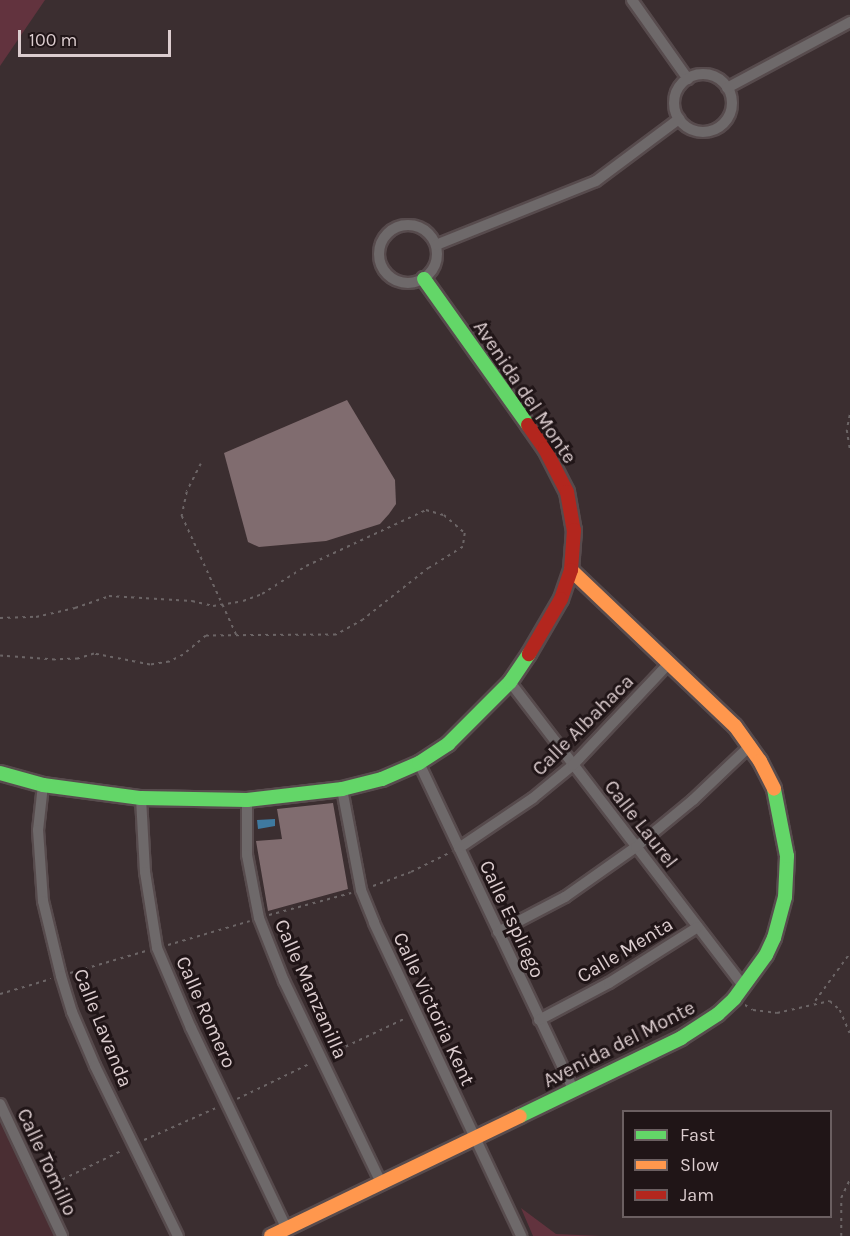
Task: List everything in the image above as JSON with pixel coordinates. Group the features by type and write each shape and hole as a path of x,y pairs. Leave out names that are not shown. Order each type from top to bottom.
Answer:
{"street":[{"path":"632,0 688,79"},
{"path":"728,88 850,22"},
{"path":"705,75 714,76 728,88 732,104 731,113 720,127 702,132 685,126 679,119 675,102 676,93 688,79 705,75"},
{"path":"436,245 596,181 679,119"},
{"path":"410,225 426,231 436,245 436,264 424,279 405,284 387,275 379,258 382,241 393,229 410,225"},
{"name":"Avenida del Monte","path":"0,773 43,785 141,798 247,800 342,789 382,779 419,763 448,744 510,682 541,637 561,599 571,570 574,530 567,492 544,449 424,279"},
{"name":"Avenida del Monte","path":"271,1236 681,1038 718,1014 734,999 774,938 785,897 787,874 784,832 777,796 751,745 735,726 571,570"},
{"name":"Calle Albahaca","path":"459,848 532,798 573,765 669,663"},
{"name":"Calle Laurel","path":"510,682 744,987"},
{"path":"498,932 565,897 636,847 693,800 751,745"},
{"name":"Calle Espliego","path":"419,763 574,1091"},
{"name":"Calle Lavanda","path":"43,785 38,830 43,901 61,976 72,1012 95,1066 178,1236"},
{"name":"Calle Victoria Kent","path":"342,789 361,890 406,994 521,1236"},
{"name":"Calle Romero","path":"141,798 145,872 157,948 191,1028 287,1229"},
{"name":"Calle Manzanilla","path":"247,800 247,855 259,918 284,981 381,1183"},
{"name":"Calle Menta","path":"539,1020 609,983 698,927"},
{"name":"Calle Tomillo","path":"0,1104 62,1236"}],"path":[{"path":"850,415 847,430 850,449"},
{"path":"201,464 187,492 182,516 237,636"},
{"path":"0,618 36,617 75,609 109,596 223,605 262,594 306,566 386,531 416,513 435,511 462,528 465,533 463,547 429,568 363,620 336,635 206,636 183,655 169,662 150,665 94,654 78,659 55,660 0,656"},
{"path":"0,994 361,890 419,869 459,848"},
{"path":"814,1003 850,954"},
{"path":"734,999 753,1010 768,1012 830,1001 840,1010 850,1033"},
{"path":"841,1236 841,1197 850,1179"}],"shaded area":[{"path":"0,0 45,0 0,66"},
{"path":"0,1104 62,1236 0,1236"},
{"path":"521,1208 556,1234 601,1236 533,1236"}],"water":[{"path":"275,819 275,826 258,829 257,820"}],"building":[{"path":"347,400 395,480 396,504 380,524 326,541 259,547 248,542 224,453"},
{"path":"333,803 348,889 268,911 256,841 282,839 277,809"}],"traffic: fast":[{"path":"424,279 528,425"},
{"path":"0,773 43,785 141,798 247,800 342,789 382,779 419,763 448,744 510,682 529,654"},
{"path":"520,1116 681,1038 718,1014 734,999 766,955 774,938 785,897 787,856 774,789"}],"traffic: slow":[{"path":"571,570 735,726 760,761 774,789"},
{"path":"271,1236 520,1116"}],"traffic: jam":[{"path":"528,425 545,449 567,492 574,530 571,570 561,599 529,654"}]}
